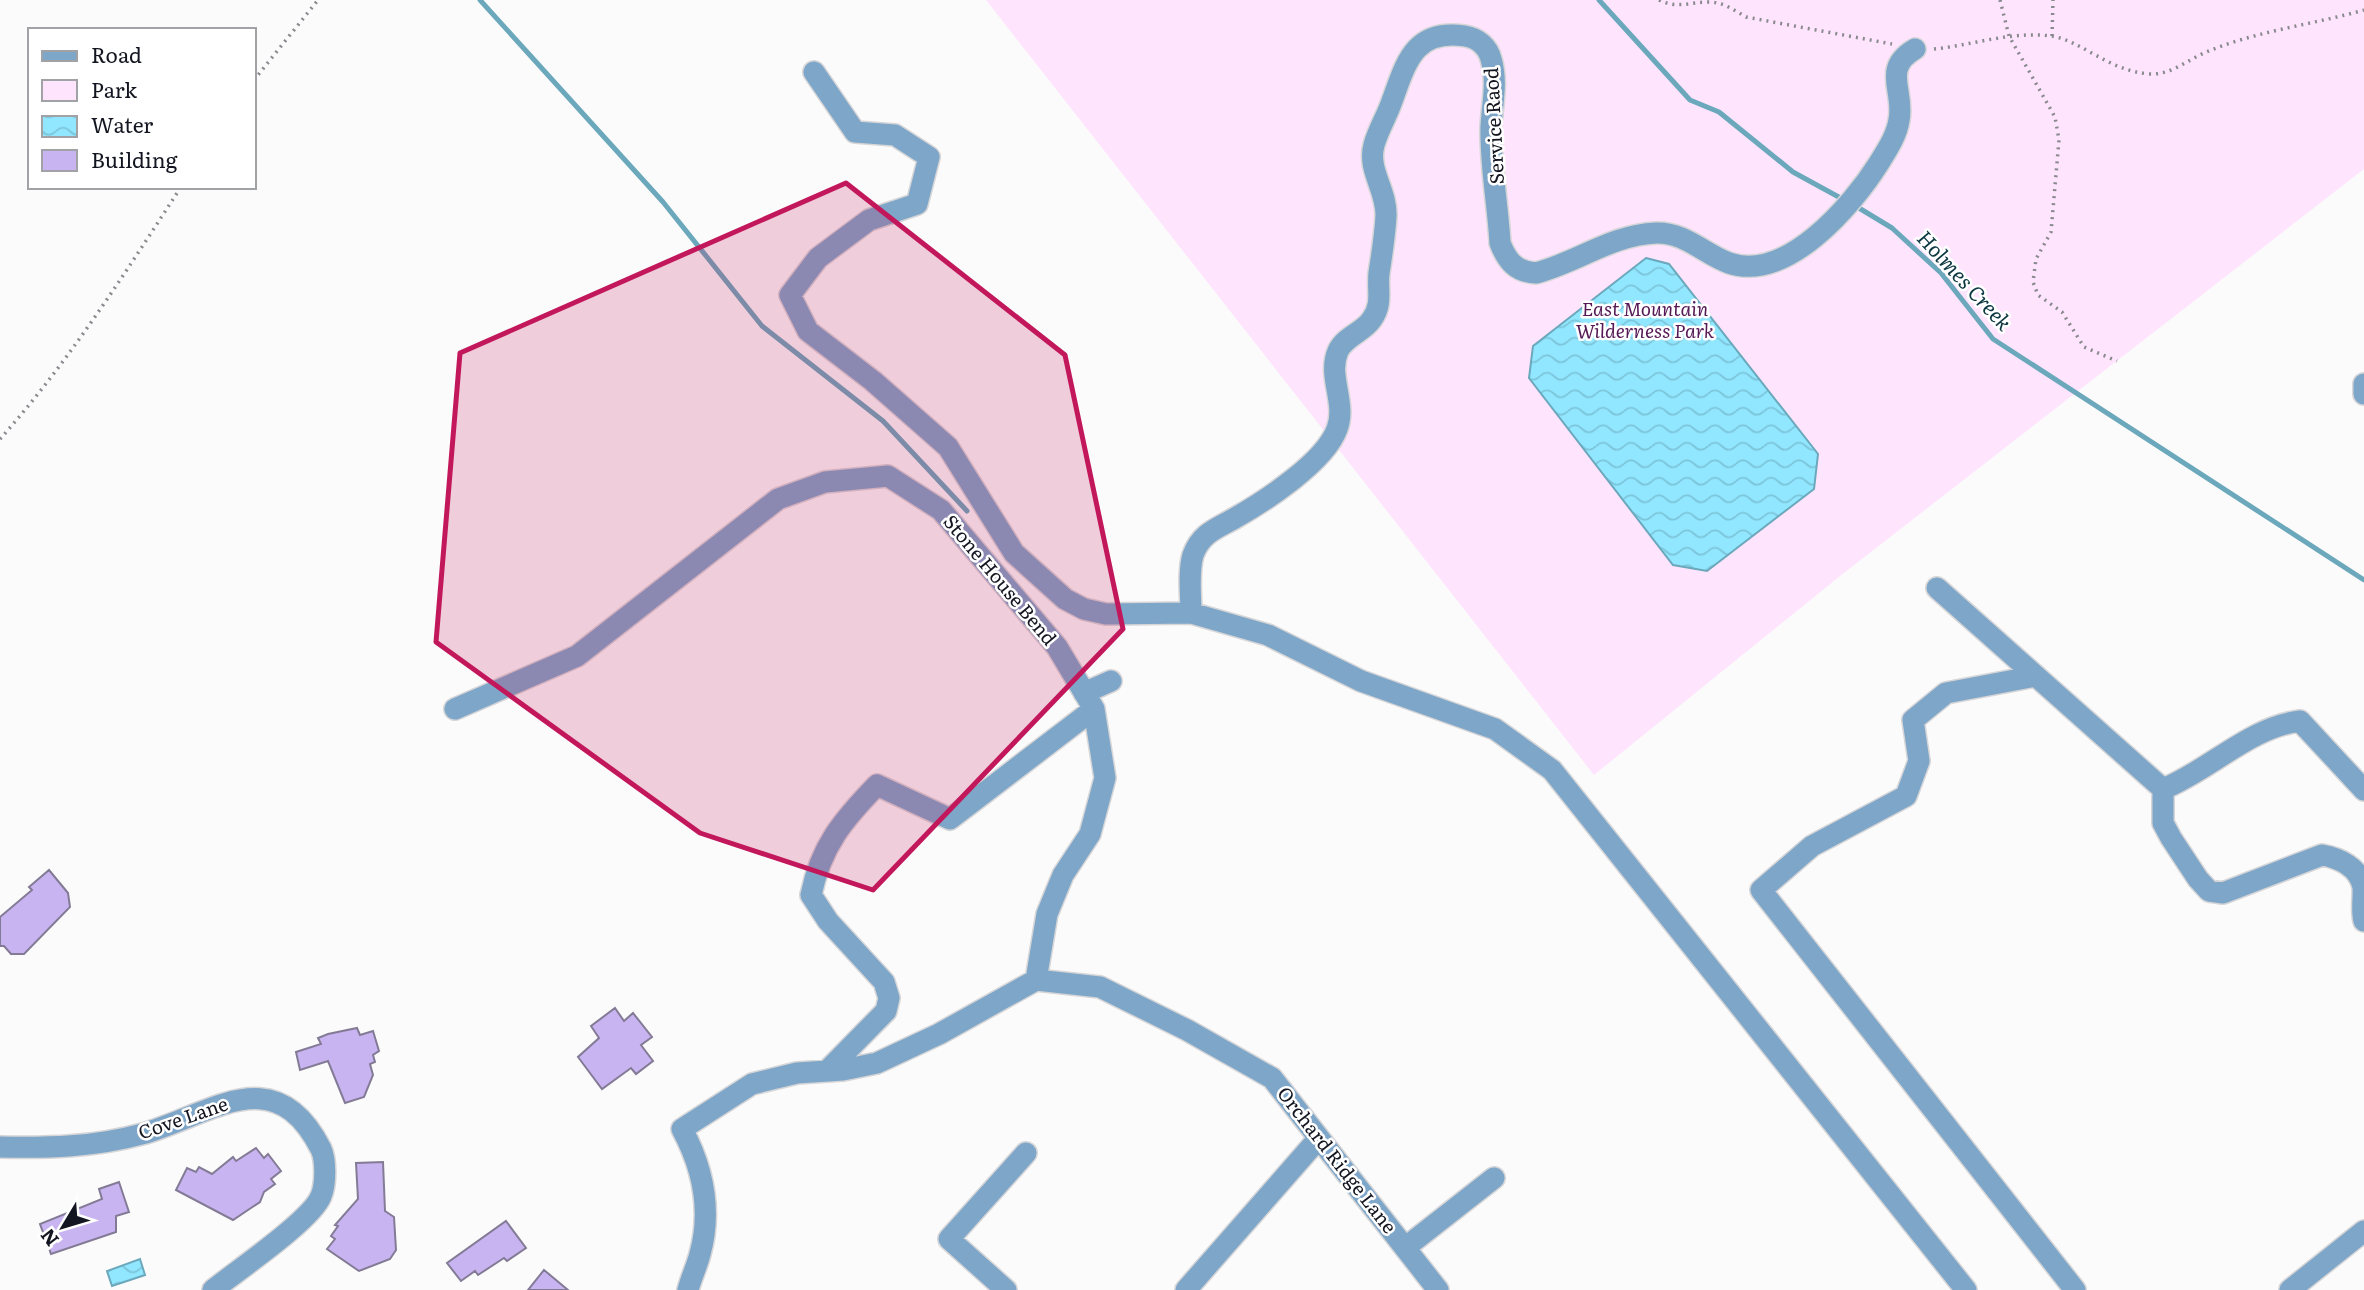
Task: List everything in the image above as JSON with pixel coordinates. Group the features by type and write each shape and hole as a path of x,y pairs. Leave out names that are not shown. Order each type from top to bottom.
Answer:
{"street":[{"name":"Service Raod","path":"1191,613 1193,557 1202,539 1211,529 1234,519 1276,491 1301,471 1336,432 1342,415 1335,370 1338,352 1346,340 1371,321 1380,300 1379,275 1387,200 1376,177 1372,153 1404,64 1414,49 1441,37 1459,35 1483,44 1490,55 1495,93 1492,148 1500,243 1505,256 1514,266 1536,273 1615,240 1654,233 1680,236 1727,262 1741,266 1772,263 1791,254 1835,218 1862,191 1889,147 1899,120 1897,68 1904,55 1915,49"},
{"path":"814,72 855,132 895,135 929,157 917,204 869,220 818,258 790,295 808,331 873,381 947,447 1014,553 1065,599 1084,609 1105,614 1191,613 1268,635 1361,681 1495,729 1552,770 1966,1290"},
{"name":"Stone House Bend","path":"455,709 577,656 778,499 825,481 888,476 941,510 1057,647 1089,701 1105,778 1090,834 1063,875 1047,914 1036,979"},
{"path":"1937,588 2163,789 2163,823 2198,879 2209,891 2223,893 2322,855 2337,858 2355,871 2364,888 2364,921"},
{"path":"2036,676 1946,693 1913,720 1919,761 1906,796 1812,846 1761,890 2075,1290"},
{"path":"827,1071 886,1011 890,998 884,982 828,921 811,895 817,867 842,820 877,785 950,820 1111,681"},
{"path":"2163,789 2184,781 2277,724 2300,721 2364,790"},
{"path":"688,1290 702,1245 706,1201 699,1164 682,1129 752,1084 797,1073 877,1063 939,1034 1036,979"},
{"name":"Orchard Ridge Lane","path":"1036,979 1100,987 1187,1030 1272,1078 1438,1290"},
{"name":"Cove Lane","path":"0,1147 75,1147 142,1134 243,1098 269,1100 293,1110 311,1130 325,1157 321,1197 299,1222 213,1290"},
{"path":"1186,1290 1318,1138"},
{"path":"1006,1290 949,1239 1026,1153"},
{"path":"1406,1247 1494,1178"},
{"path":"2290,1290 2364,1231"}],"path":[{"path":"256,78 318,0"},
{"path":"1659,0 1669,5 1710,2 1726,6 1746,17 1915,49 1937,49 2009,36 2052,36 2112,65 2152,74 2170,71 2204,53 2251,37 2364,10"},
{"path":"2000,0 2009,36 2055,117 2059,139 2051,232 2036,259 2034,282 2038,295 2062,312 2084,346 2117,361"},
{"path":"2052,36 2053,0"},
{"path":"0,439 21,415 116,285 180,189"}],"highlighted area":[{"path":"846,183 1065,355 1123,629 873,890 700,833 436,642 460,353"}],"green space":[{"name":"East Mountain Wilderness Park","path":"986,0 2364,0 2364,169 1840,576 1594,775"}],"water":[{"path":"1646,258 1669,264 1818,454 1814,489 1707,571 1673,565 1529,378 1533,346"},
{"path":"140,1259 145,1275 112,1286 107,1271"}],"building":[{"path":"49,870 68,893 70,907 24,954 11,954 4,946 0,946 0,917 32,890 29,887"},
{"path":"615,1008 624,1021 633,1013 652,1037 641,1045 653,1061 636,1074 631,1068 602,1089 578,1057 599,1038 591,1026"},
{"path":"357,1028 360,1035 373,1031 379,1051 373,1055 375,1062 370,1064 373,1075 364,1097 345,1103 328,1061 300,1070 296,1052 321,1044 318,1038 328,1034"},
{"path":"256,1148 264,1158 268,1154 281,1171 271,1179 275,1184 264,1192 260,1202 233,1220 176,1190 187,1168 196,1172 199,1167 212,1174 233,1157 236,1161"},
{"path":"383,1162 385,1211 394,1217 396,1250 390,1259 359,1271 327,1249 335,1239 331,1236 338,1226 335,1225 358,1199 356,1163"},
{"path":"119,1182 129,1212 116,1216 116,1232 51,1254 40,1224 102,1199 99,1189"},
{"path":"506,1221 526,1248 507,1261 504,1258 478,1275 475,1271 461,1281 447,1263"},
{"path":"544,1270 568,1290 528,1290"}],"waterway":[{"path":"480,0 663,202 762,326 883,421 967,511"},
{"name":"Holmes Creek","path":"1599,0 1690,100 1719,112 1793,172 1846,201"},
{"name":"Holmes Creek","path":"1854,205 1892,228 1941,273 1993,339 2364,580"}]}
